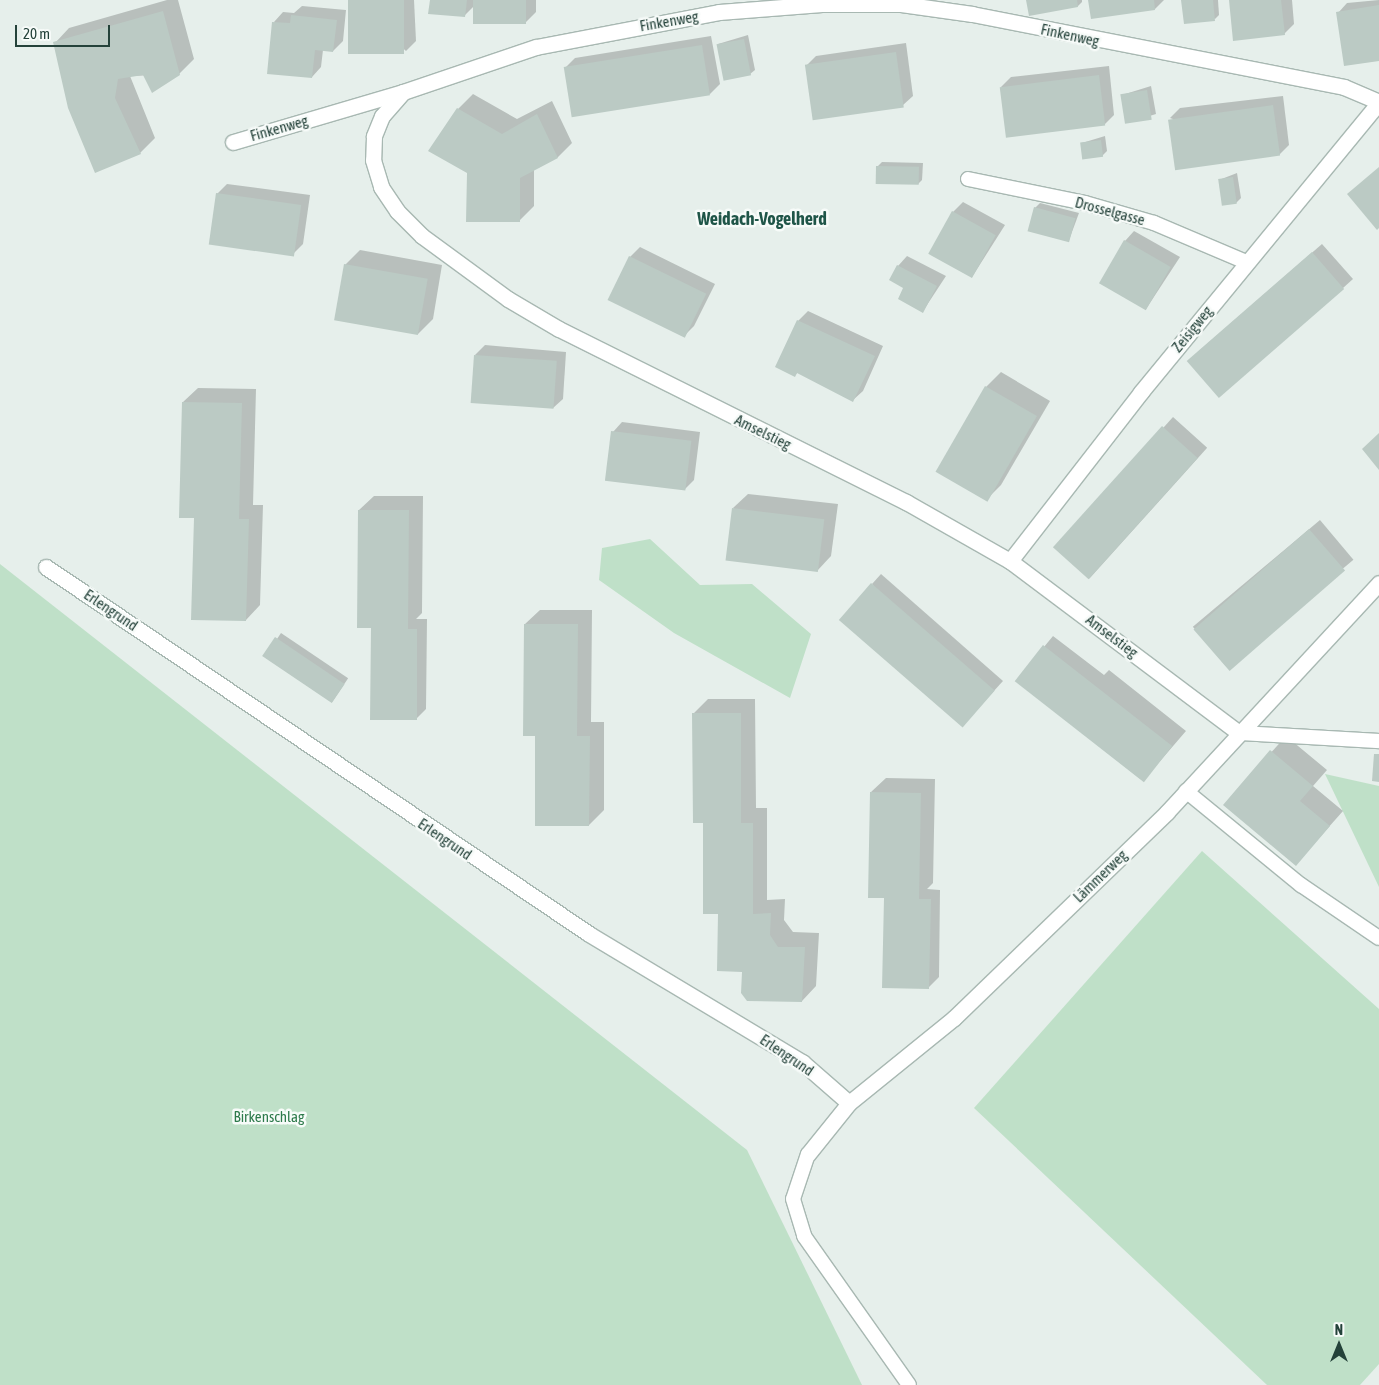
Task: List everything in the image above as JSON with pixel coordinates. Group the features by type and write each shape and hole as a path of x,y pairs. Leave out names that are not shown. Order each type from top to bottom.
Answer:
{"street":[{"name":"Finkenweg","path":"233,142 403,92 536,47 719,12 901,4 1344,87 1379,102"},
{"name":"Amselstieg","path":"403,92 382,116 374,136 373,160 381,187 397,212 422,236 508,299 559,329 906,502 1010,561 1239,732"},
{"name":"Zeisigweg","path":"1010,561 1246,262 1379,102"},
{"name":"Erlengrund","path":"46,567 589,934 802,1062 849,1102"},
{"name":"Lämmerweg","path":"808,1154 849,1102 954,1018 1186,791 1379,583"}],"lane":[{"name":"Drosselgasse","path":"968,179 1085,203 1154,223 1246,262"},
{"path":"1239,732 1379,741"},
{"path":"1186,791 1301,885 1379,938"},
{"path":"808,1154 793,1199 804,1236 910,1385"}],"green space":[{"path":"650,539 700,585 752,584 811,634 790,698 674,633 599,580 602,548"},
{"name":"Birkenschlag","path":"0,564 747,1150 862,1385 0,1385"},
{"path":"1325,774 1379,786 1379,887"},
{"path":"1202,851 1379,1009 1379,1364 1360,1385 1267,1385 974,1108"}],"building":[{"path":"348,0 404,0 404,54 348,54"},
{"path":"430,0 467,0 465,17 428,14"},
{"path":"473,0 526,0 526,24 473,24"},
{"path":"1026,0 1077,0 1078,7 1029,16"},
{"path":"1088,0 1154,0 1155,10 1091,19"},
{"path":"1181,0 1213,0 1215,21 1184,24"},
{"path":"1229,0 1281,0 1285,35 1233,41"},
{"path":"1379,5 1379,61 1344,66 1336,12"},
{"path":"163,11 180,75 152,93 143,75 118,79 115,98 141,154 95,173 68,108 53,42"},
{"path":"291,15 337,20 333,52 315,50 312,78 267,74 272,22 290,23"},
{"path":"744,39 751,75 724,81 717,44"},
{"path":"702,45 710,95 572,117 564,67"},
{"path":"896,52 904,107 813,120 805,65"},
{"path":"1099,75 1105,126 1006,138 1000,87"},
{"path":"1147,90 1152,120 1125,124 1120,94"},
{"path":"1273,105 1280,156 1175,170 1168,120"},
{"path":"457,108 502,134 537,114 558,158 520,178 520,222 466,222 467,173 428,151"},
{"path":"1101,140 1103,157 1082,159 1080,143"},
{"path":"876,166 919,167 919,185 876,184"},
{"path":"1379,167 1379,228 1377,230 1347,194"},
{"path":"1233,177 1237,204 1222,206 1218,179"},
{"path":"216,193 301,205 294,256 209,244"},
{"path":"1034,207 1076,218 1069,242 1028,231"},
{"path":"952,211 996,235 972,278 928,254"},
{"path":"1124,240 1171,267 1146,310 1099,283"},
{"path":"1312,252 1344,289 1219,398 1187,361"},
{"path":"629,256 706,294 685,338 608,300"},
{"path":"344,264 428,279 418,335 334,320"},
{"path":"897,265 937,286 923,313 898,299 903,288 889,280"},
{"path":"797,320 875,356 853,402 797,373 795,377 775,367"},
{"path":"474,355 557,361 553,409 471,403"},
{"path":"985,386 1037,416 987,502 936,472"},
{"path":"182,402 242,403 239,519 249,519 246,621 191,620 194,518 179,518"},
{"path":"1162,426 1198,458 1089,579 1053,547"},
{"path":"611,431 691,441 685,490 605,481"},
{"path":"1379,433 1379,470 1362,449"},
{"path":"732,508 824,519 818,572 726,561"},
{"path":"358,510 409,510 408,629 417,629 417,720 370,720 371,628 357,628"},
{"path":"1309,529 1345,571 1230,671 1194,629"},
{"path":"871,583 995,691 963,728 839,620"},
{"path":"524,624 578,624 577,736 590,736 589,826 535,826 535,736 523,736"},
{"path":"275,637 345,684 332,703 262,656"},
{"path":"1043,645 1172,746 1144,782 1015,681"},
{"path":"692,713 741,713 741,823 753,823 753,914 771,913 770,935 778,947 805,947 802,1002 747,1001 741,993 742,972 717,971 718,914 703,914 703,823 693,823"},
{"path":"1270,750 1313,786 1300,801 1330,826 1296,866 1223,805"},
{"path":"1374,754 1379,754 1379,782 1372,781"},
{"path":"870,792 921,793 919,899 931,899 929,989 882,988 884,898 868,898"}],"district":[{"name":"Weidach-Vogelherd","path":"762,219"}]}
